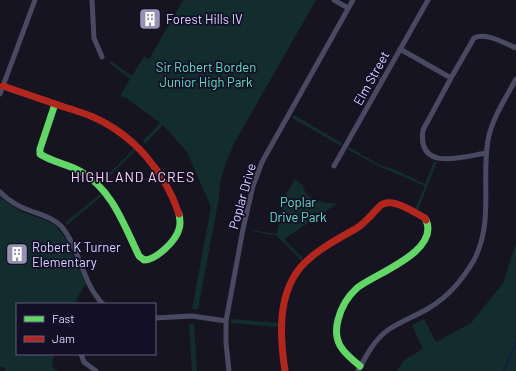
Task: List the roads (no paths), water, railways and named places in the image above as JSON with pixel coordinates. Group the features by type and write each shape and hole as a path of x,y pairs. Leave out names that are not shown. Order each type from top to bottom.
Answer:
{"street":[{"path":"0,94 35,0"},
{"path":"92,0 94,38 102,57"},
{"path":"334,0 348,8"},
{"name":"Poplar Drive","path":"229,371 226,343 226,320 243,229 257,174 262,162 353,0"},
{"name":"Elm Street","path":"334,166 428,0"},
{"path":"486,153 441,159 430,155 424,149 422,137 423,130 471,41 476,37 485,36 516,48"},
{"path":"400,49 450,78"},
{"path":"285,371 281,348 282,325 286,300 295,274 310,259 365,223 371,218 381,204 388,201 415,212 425,218 428,222 428,227 425,236 418,247 408,258 373,277 356,289 344,303 336,329 338,340 342,350 359,369 374,344 381,336 389,329 429,308 444,298 469,269 479,248 485,221 486,153 488,138 516,79"},
{"path":"3,86 94,117 119,132 148,159 161,177 180,215 180,228 173,241 150,260 139,258 117,207 99,185 83,172 40,154 40,149 55,104"},
{"path":"0,192 13,202 50,218 64,230 93,290 102,303"},
{"path":"156,318 192,316 226,320"},
{"path":"81,355 84,362 96,371"}],"waterway":[{"path":"504,371 516,342"}],"place":[{"name":"Forest Hills IV","path":"150,19"},
{"name":"Robert K Turner Elementary","path":"17,254"}],"district":[{"name":"HIGHLAND ACRES","path":"133,176"}],"park label":[{"name":"Sir Robert Borden Junior High Park","path":"206,74"},
{"name":"Poplar Drive Park","path":"298,210"}]}
